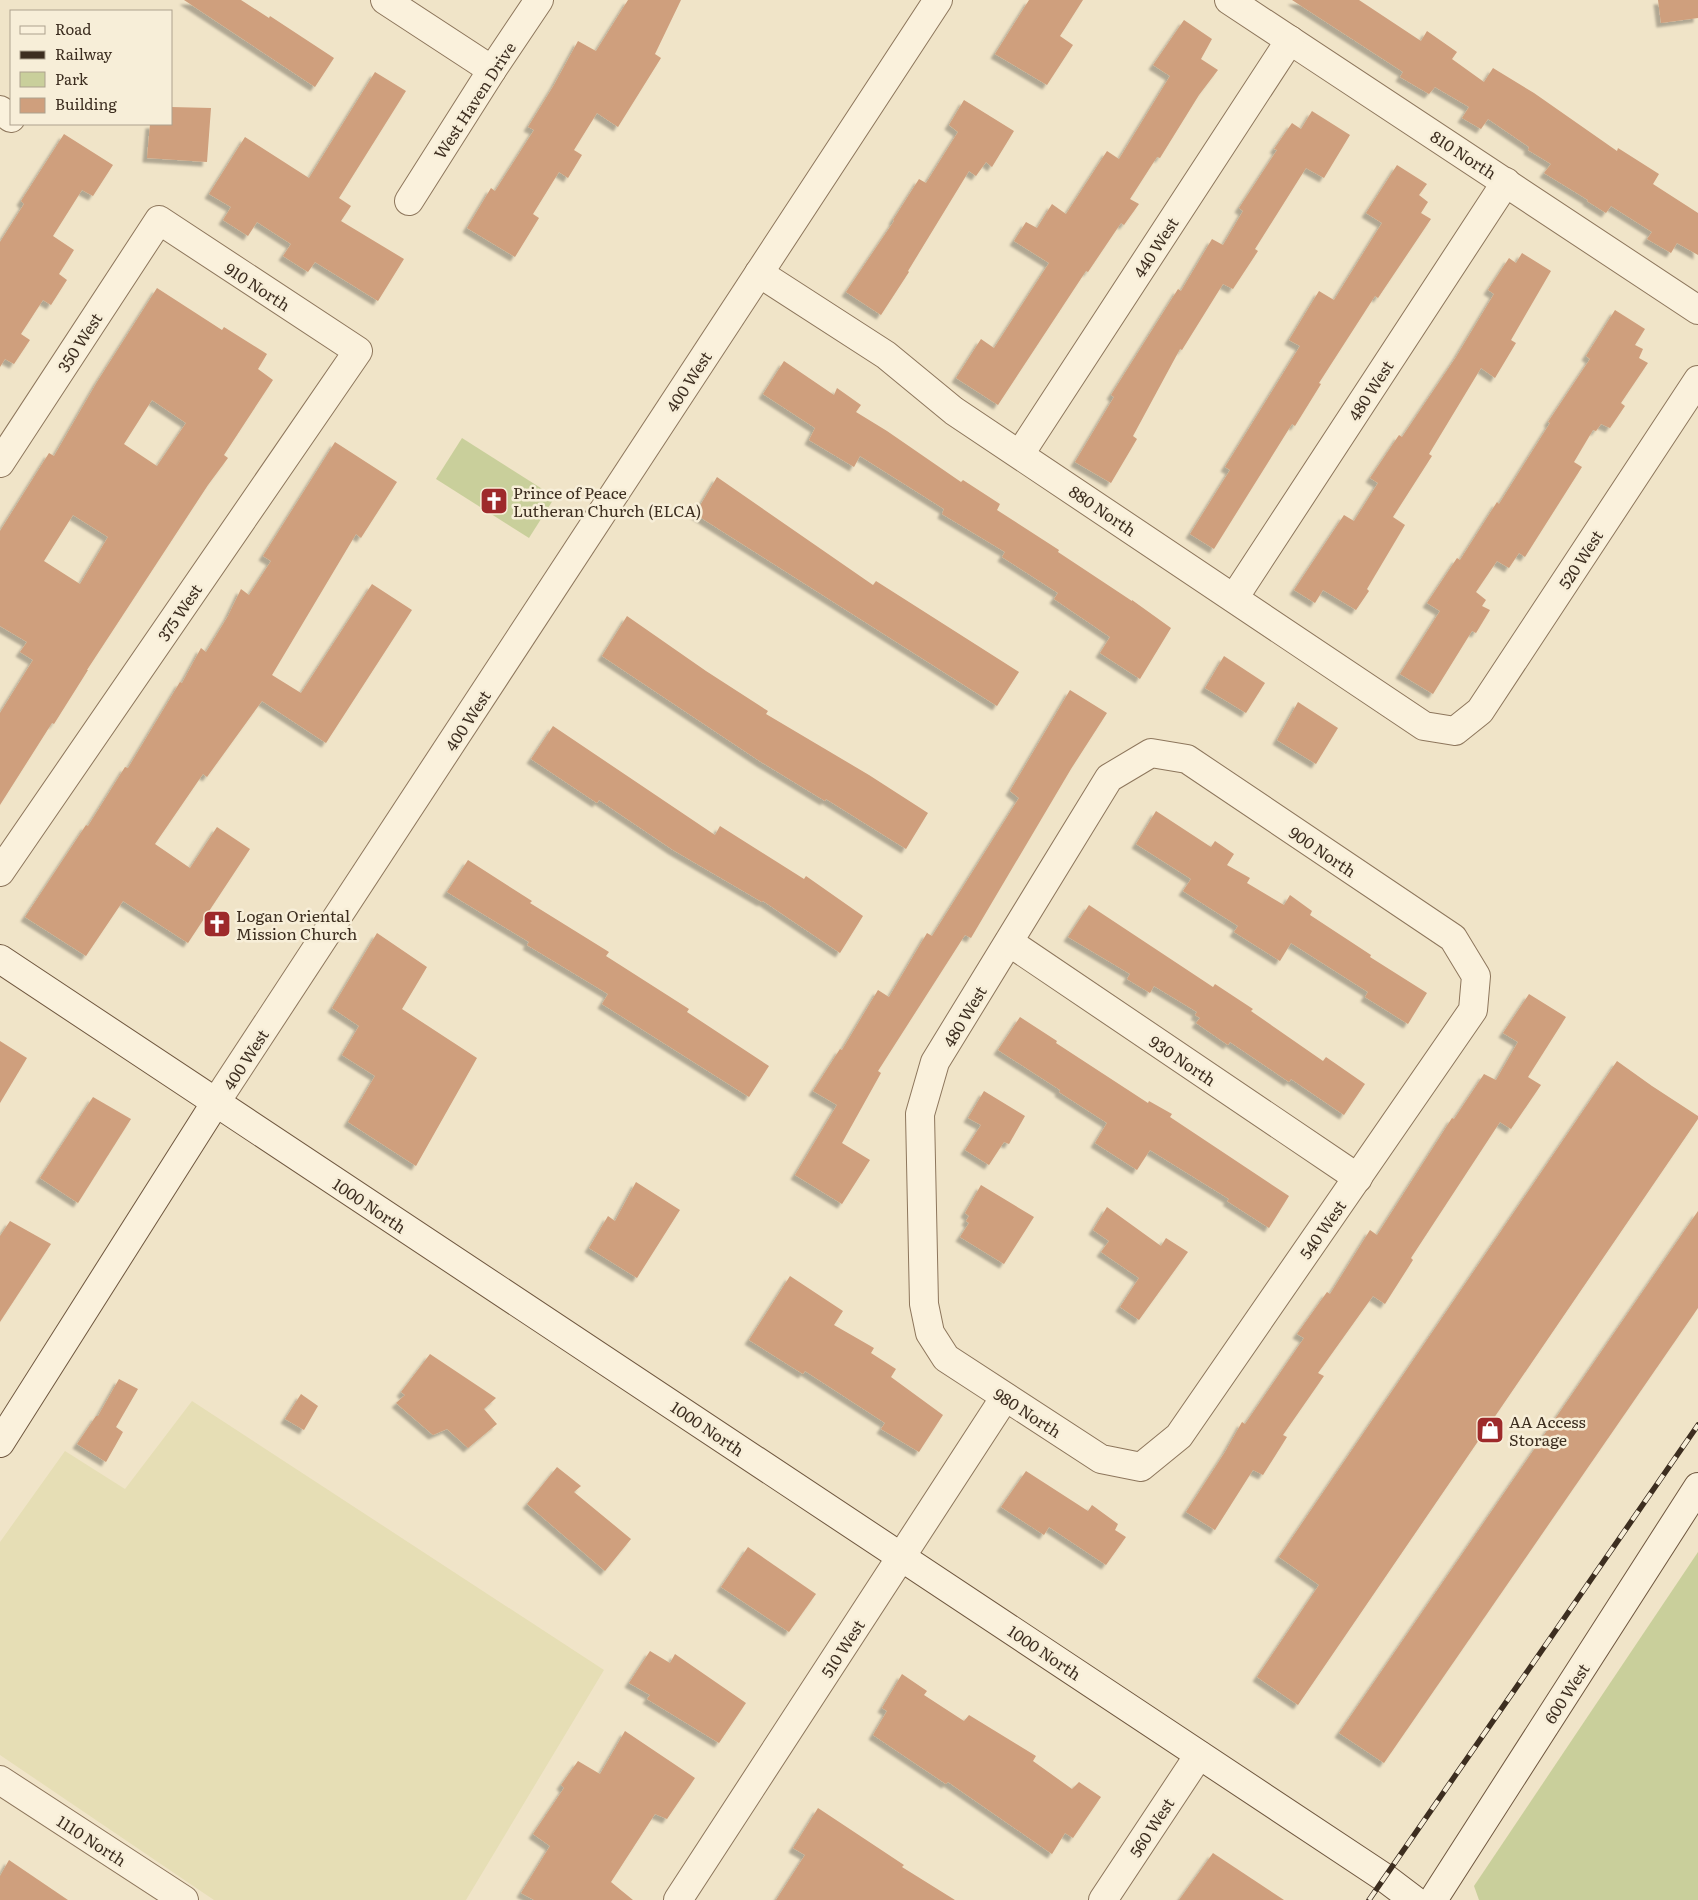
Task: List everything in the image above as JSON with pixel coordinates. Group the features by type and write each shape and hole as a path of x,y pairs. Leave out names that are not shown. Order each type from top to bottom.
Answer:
{"street":[{"path":"386,0 492,70"},
{"name":"West Haven Drive","path":"409,201 539,0"},
{"name":"400 West","path":"0,1443 216,1102 938,0"},
{"name":"810 North","path":"1229,0 1698,310"},
{"name":"440 West","path":"1020,454 1290,40"},
{"name":"480 West","path":"1234,598 1506,182"},
{"name":"910 North","path":"159,220 358,351"},
{"name":"350 West","path":"0,463 159,220"},
{"name":"880 North","path":"759,273 886,356 954,411 1424,726 1455,731"},
{"name":"375 West","path":"0,872 358,351"},
{"name":"520 West","path":"1455,731 1480,711 1698,380"},
{"name":"480 West","path":"930,1333 924,1304 920,1114 935,1062 1109,778 1151,753"},
{"name":"900 North","path":"1151,753 1187,759 1453,938 1476,976"},
{"name":"930 North","path":"1009,942 1358,1178"},
{"name":"1000 North","path":"0,959 1385,1878 1414,1900"},
{"name":"540 West","path":"1141,1467 1179,1436 1473,1010 1476,976"},
{"name":"980 North","path":"930,1333 946,1358 1100,1459 1141,1467"},
{"name":"510 West","path":"678,1900 1005,1397"},
{"name":"600 West","path":"1433,1900 1698,1487"},
{"name":"560 West","path":"1104,1900 1199,1755"},
{"name":"1110 North","path":"0,1780 184,1900"}],"shaded area":[{"path":"192,1401 604,1670 466,1900 214,1900 0,1755 0,1542 65,1451 125,1489"}],"green space":[{"path":"462,438 555,497 529,538 436,479"},
{"path":"1698,1552 1698,1900 1479,1900 1474,1886"}],"building":[{"path":"184,0 241,0 269,18 270,16 334,58 315,87"},
{"path":"628,0 681,0 655,54 661,58 618,127 597,113 574,150 582,155 568,178 559,172 533,214 539,218 515,257 467,228 491,188 495,191 534,130 528,127 578,41 596,51"},
{"path":"1029,0 1083,0 1060,36 1073,45 1047,85 995,54"},
{"path":"1292,0 1359,0 1421,41 1427,31 1457,52 1452,59 1484,82 1493,68 1534,93 1617,151 1618,148 1659,174 1653,184 1698,213 1698,255 1677,243 1671,253 1647,239 1652,232 1611,206 1606,213 1544,173 1551,164 1528,150 1529,147 1488,119 1481,129 1462,118 1469,107 1435,87 1429,94 1400,77 1403,72"},
{"path":"1658,0 1698,0 1698,18 1661,23"},
{"path":"1184,20 1212,39 1201,59 1218,70 1199,95 1160,158 1157,157 1130,199 1139,204 1124,225 1121,223 1088,272 1086,271 998,405 956,378 981,339 994,348 1049,263 1014,241 1026,222 1037,228 1052,204 1066,214 1107,151 1119,159 1170,76 1153,65"},
{"path":"375,72 406,91 339,198 351,206 341,221 404,259 378,301 315,262 308,272 283,256 291,244 257,222 248,236 223,220 231,207 209,194 245,137 309,178"},
{"path":"964,100 1014,131 992,167 986,162 976,176 969,171 881,315 846,292 894,221 919,179 926,183 958,132 949,125"},
{"path":"172,107 211,108 207,162 147,158 150,125 172,125"},
{"path":"1312,111 1350,135 1324,178 1306,168 1255,249 1258,251 1233,289 1223,284 1182,350 1180,349 1133,436 1137,439 1111,483 1075,462 1114,397 1111,395 1178,289 1181,291 1212,239 1223,245 1243,211 1239,208 1277,150 1274,149 1292,123 1301,129"},
{"path":"64,134 113,165 93,196 82,190 53,236 74,250 59,274 67,280 51,305 43,300 21,334 30,340 14,364 5,359 0,367 0,242 24,204 21,201"},
{"path":"1397,165 1427,184 1419,195 1428,202 1421,213 1431,219 1378,298 1375,296 1319,383 1321,384 1295,426 1292,424 1214,549 1190,534 1230,470 1225,467 1300,346 1289,340 1319,291 1334,300 1382,223 1366,213"},
{"path":"1522,253 1551,271 1511,340 1516,343 1495,378 1481,368 1429,454 1432,456 1393,517 1405,525 1367,589 1369,591 1356,610 1323,590 1315,603 1294,590 1344,515 1354,521 1378,483 1370,478 1399,435 1402,437 1456,357 1494,294 1488,290 1509,258 1516,263"},
{"path":"157,288 222,330 224,327 267,354 258,369 273,380 224,455 228,458 208,485 0,805 0,713 33,660 20,652 27,642 0,626 0,531 49,453 54,456 97,382","holes":["152,400 186,423 157,466 124,444","73,515 108,537 80,584 44,561"]},
{"path":"1615,310 1645,329 1635,345 1643,349 1639,358 1648,363 1621,403 1625,406 1610,428 1601,424 1596,431 1593,430 1574,462 1582,467 1525,557 1519,553 1509,568 1497,561 1476,592 1486,600 1482,606 1490,610 1476,633 1472,631 1433,694 1400,674 1440,611 1427,603 1457,558 1460,560 1497,502 1499,504 1550,423 1548,422 1590,359 1586,356"},
{"path":"784,361 834,395 837,388 861,405 856,412 961,482 963,480 1000,504 997,510 1059,550 1058,552 1171,628 1140,679 1100,653 1110,637 1054,599 1058,593 1002,557 1005,552 942,514 944,509 860,456 854,467 809,440 815,428 763,394"},
{"path":"335,442 397,482 361,538 356,534 272,675 301,693 372,584 412,610 326,743 262,701 207,777 203,774 155,844 190,868 217,827 250,849 188,943 123,901 86,956 25,917 86,825 88,826 125,767 128,768 180,682 182,683 201,648 206,652 228,616 241,589 249,595 271,561 263,556"},
{"path":"717,477 873,585 876,581 1019,672 997,706 695,514"},
{"path":"627,616 768,711 766,714 869,775 928,813 906,849 826,799 825,801 761,762 602,656"},
{"path":"1224,656 1265,683 1246,713 1205,688"},
{"path":"1070,690 1107,713 1071,769 971,938 965,935 878,1071 881,1073 842,1143 870,1160 842,1204 795,1175 837,1105 813,1091 840,1049 842,1050 878,990 889,997 927,933 932,936 1019,798 1010,791"},
{"path":"1298,702 1338,728 1316,764 1277,740"},
{"path":"553,726 715,835 720,826 804,879 806,876 863,916 840,953 763,901 673,850 599,800 597,803 531,759"},
{"path":"1156,811 1211,847 1215,841 1234,854 1227,865 1250,878 1247,883 1284,905 1290,895 1312,911 1310,915 1371,955 1370,957 1427,993 1408,1024 1365,997 1368,992 1291,943 1280,961 1234,932 1238,926 1183,891 1191,879 1136,844"},
{"path":"468,860 532,901 530,903 609,952 606,956 689,1009 687,1012 769,1066 749,1097 602,1004 608,994 527,945 529,942 447,892"},
{"path":"1089,905 1213,987 1215,984 1253,1009 1251,1011 1323,1061 1326,1057 1365,1084 1344,1115 1291,1079 1289,1082 1230,1042 1228,1045 1196,1023 1200,1018 1195,1015 1197,1012 1154,986 1150,993 1127,979 1130,974 1068,937"},
{"path":"377,933 427,967 402,1009 477,1058 416,1166 348,1122 375,1076 342,1055 359,1026 332,1008"},
{"path":"1529,994 1566,1017 1528,1077 1541,1085 1511,1129 1500,1122 1411,1258 1413,1260 1385,1304 1373,1296 1318,1373 1324,1376 1283,1435 1287,1437 1263,1475 1253,1470 1215,1530 1186,1512 1242,1422 1245,1424 1304,1338 1297,1334 1327,1292 1330,1294 1370,1230 1377,1235 1452,1118 1454,1119 1484,1074 1496,1080 1518,1042 1503,1033"},
{"path":"1020,1017 1057,1041 1056,1043 1148,1103 1149,1101 1172,1114 1170,1117 1289,1196 1269,1228 1227,1201 1229,1199 1150,1150 1137,1170 1095,1143 1107,1123 998,1050"},
{"path":"0,1041 27,1058 0,1103"},
{"path":"1617,1061 1698,1116 1698,1119 1298,1705 1257,1677 1319,1585 1279,1557"},
{"path":"984,1091 1025,1116 1009,1144 1004,1142 989,1165 965,1150 981,1125 968,1118"},
{"path":"93,1097 131,1119 78,1203 40,1178"},
{"path":"636,1182 680,1210 637,1278 589,1248 608,1216 615,1221"},
{"path":"981,1185 1034,1217 1004,1264 960,1237 969,1223 966,1221 969,1216 965,1213"},
{"path":"1107,1207 1161,1246 1166,1238 1188,1252 1139,1320 1120,1307 1139,1278 1101,1252 1109,1241 1093,1230"},
{"path":"1698,1211 1698,1308 1384,1763 1339,1733"},
{"path":"10,1221 51,1244 0,1322 0,1236"},
{"path":"790,1276 843,1311 834,1325 874,1348 871,1353 896,1369 891,1377 943,1415 919,1452 881,1429 885,1423 805,1371 803,1374 749,1340"},
{"path":"430,1354 496,1398 484,1409 497,1424 468,1448 447,1429 433,1435 396,1403 405,1395 401,1392"},
{"path":"119,1379 138,1389 116,1427 123,1432 106,1462 77,1444 96,1416 98,1416"},
{"path":"301,1394 318,1406 304,1430 285,1419"},
{"path":"557,1467 581,1486 574,1492 631,1539 605,1571 527,1504"},
{"path":"1026,1471 1088,1511 1092,1505 1118,1524 1115,1530 1126,1537 1106,1565 1049,1527 1044,1535 1001,1507"},
{"path":"748,1547 816,1594 789,1632 721,1587"},
{"path":"650,1651 670,1663 675,1654 746,1703 719,1743 647,1699 650,1695 629,1683"},
{"path":"902,1674 927,1691 924,1695 964,1721 969,1715 1036,1756 1033,1761 1072,1789 1079,1782 1101,1797 1073,1838 1065,1833 1052,1854 948,1782 946,1784 873,1735 887,1711 882,1708"},
{"path":"625,1731 695,1778 667,1819 655,1814 611,1882 633,1900 534,1900 521,1893 550,1846 533,1834 564,1788 561,1785 578,1761 600,1774"},
{"path":"818,1808 904,1865 902,1867 955,1900 776,1900 805,1855 793,1848"},
{"path":"1213,1853 1284,1900 1179,1900"},
{"path":"9,1860 68,1900 0,1900 0,1876"}],"railway":[{"path":"1369,1900 1698,1425"}],"place":[{"name":"Prince of Peace Lutheran Church (ELCA)","path":"494,501"},
{"name":"Logan Oriental Mission Church","path":"217,924"},
{"name":"AA Access Storage","path":"1490,1430"}]}
